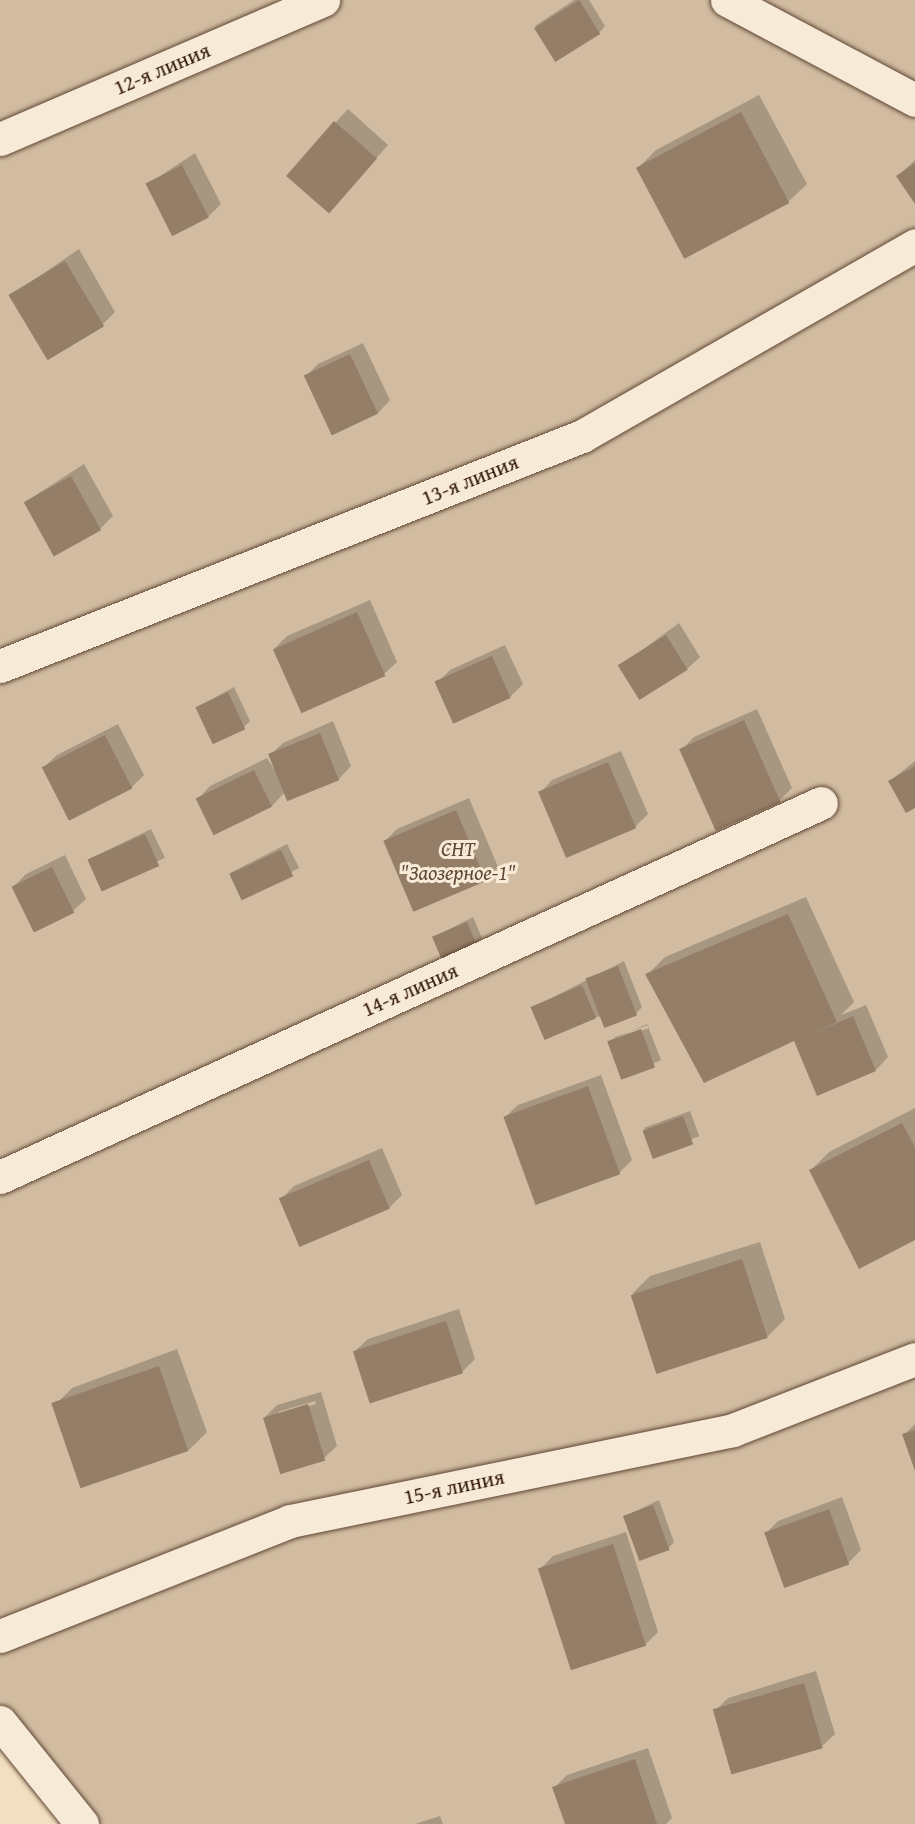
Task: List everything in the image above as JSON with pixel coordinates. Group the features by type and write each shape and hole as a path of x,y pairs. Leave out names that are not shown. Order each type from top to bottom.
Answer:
{"street":[{"name":"12-я линия","path":"0,139 323,0"},
{"path":"727,0 915,100"},
{"name":"13-я линия","path":"0,666 582,436 915,244"},
{"name":"14-я линия","path":"0,1177 821,803"},
{"name":"15-я линия","path":"0,1636 290,1521 733,1430 915,1359"},
{"path":"0,1722 82,1824"}],"green space":[{"name":"СНТ \"Заозерное-1\"","path":"0,0 915,0 915,1824 82,1824 0,1722"}],"building":[{"path":"579,0 600,34 555,62 534,28"},
{"path":"741,112 789,203 684,259 636,168"},
{"path":"334,121 377,158 329,213 286,176"},
{"path":"915,163 915,204 896,176"},
{"path":"182,165 209,218 172,236 145,184"},
{"path":"65,261 104,326 48,360 8,295"},
{"path":"350,354 378,414 332,435 304,376"},
{"path":"71,476 101,530 54,556 24,502"},
{"path":"357,612 385,676 301,713 273,649"},
{"path":"666,635 688,670 639,700 618,665"},
{"path":"492,656 511,698 453,724 434,682"},
{"path":"228,692 245,729 213,744 195,707"},
{"path":"744,720 781,802 716,831 679,749"},
{"path":"320,733 339,780 287,801 268,754"},
{"path":"105,735 132,788 69,821 42,767"},
{"path":"608,762 636,828 566,858 538,792"},
{"path":"915,766 915,808 906,813 888,781"},
{"path":"254,770 272,807 214,835 196,798"},
{"path":"456,810 486,881 413,912 383,841"},
{"path":"145,834 159,866 102,892 87,860"},
{"path":"281,850 293,876 242,900 229,874"},
{"path":"52,867 74,913 34,933 12,887"},
{"path":"788,914 837,1022 812,1034 853,1016 876,1071 817,1096 794,1041 704,1083 645,974"},
{"path":"467,922 477,946 442,961 432,937"},
{"path":"618,966 637,1015 604,1028 585,979"},
{"path":"582,985 596,1018 545,1040 530,1007"},
{"path":"641,1029 655,1068 621,1080 607,1041"},
{"path":"588,1086 620,1174 536,1205 503,1117"},
{"path":"683,1116 693,1144 653,1159 643,1131"},
{"path":"902,1123 915,1147 915,1240 859,1269 809,1170"},
{"path":"369,1160 390,1209 299,1247 279,1198"},
{"path":"742,1259 768,1338 656,1374 631,1295"},
{"path":"446,1321 463,1373 370,1404 353,1351"},
{"path":"159,1366 188,1451 81,1488 51,1403"},
{"path":"308,1404 325,1460 280,1474 263,1418"},
{"path":"915,1430 915,1471 902,1434"},
{"path":"653,1505 669,1550 639,1561 623,1516"},
{"path":"829,1509 849,1564 784,1588 764,1533"},
{"path":"613,1544 646,1646 571,1670 538,1568"},
{"path":"804,1683 823,1748 731,1775 713,1709"},
{"path":"635,1759 657,1824 565,1824 552,1787"}]}
